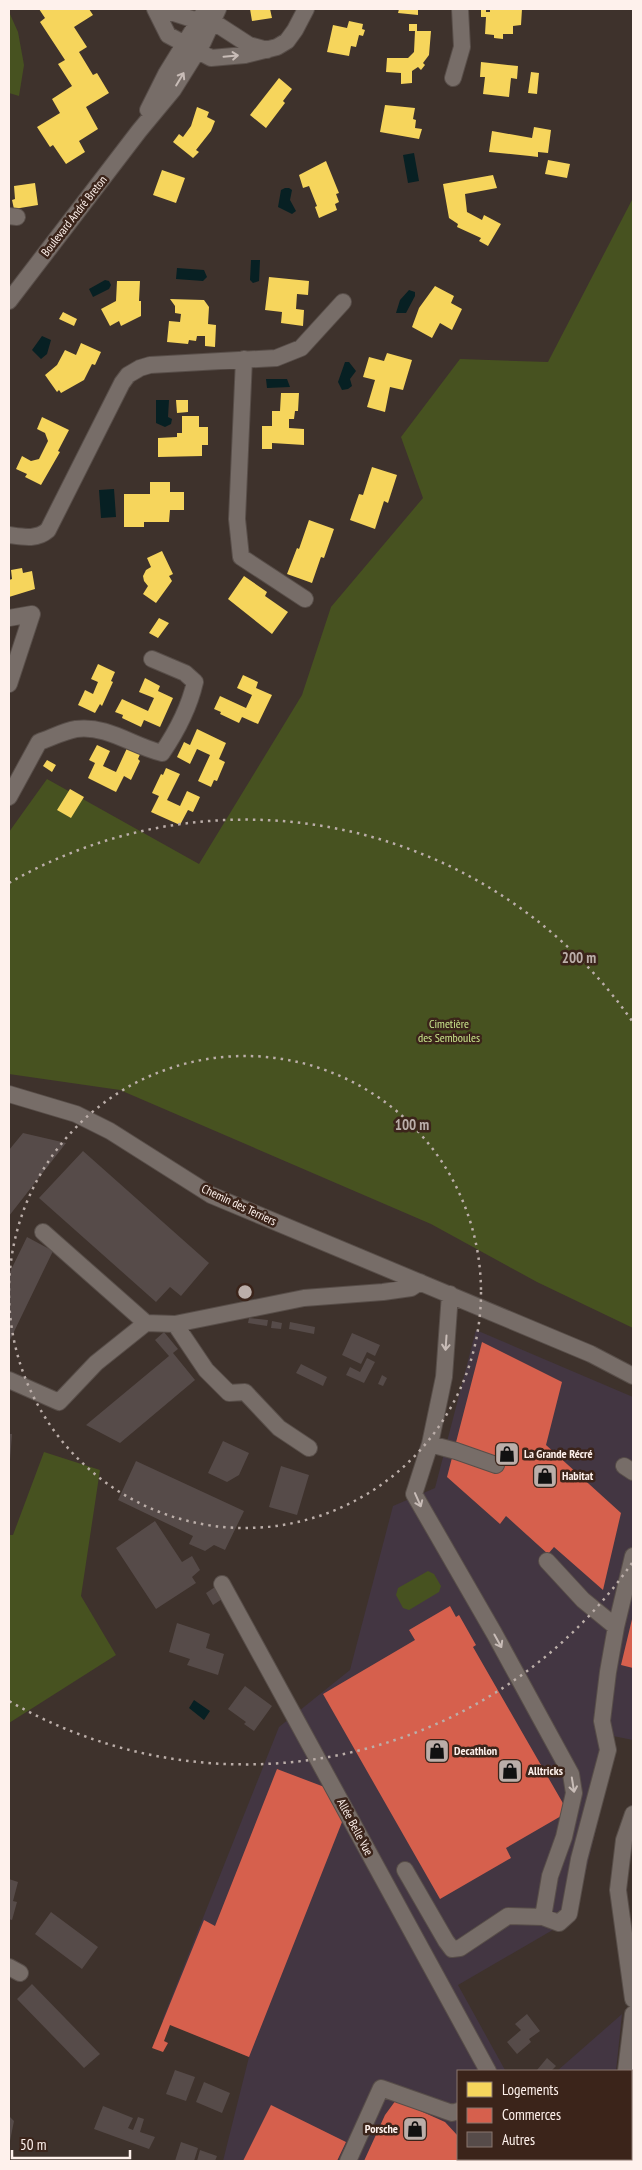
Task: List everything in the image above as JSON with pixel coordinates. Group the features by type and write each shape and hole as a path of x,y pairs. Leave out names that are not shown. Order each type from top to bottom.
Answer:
{"street":[{"path":"155,9 168,35 211,58 245,55 277,47 286,41 306,9"},
{"path":"161,9 174,14 209,14 249,45 267,50"},
{"path":"452,78 462,46 460,9"},
{"name":"Boulevard André Breton","path":"9,301 139,131 153,99 191,47 209,14"},
{"path":"9,534 33,537 42,536 48,530 111,403 128,375 150,365 276,358 302,348 343,302"},
{"path":"244,359 237,519 241,556 305,599"},
{"path":"9,618 32,614 9,684"},
{"path":"9,797 39,742 75,729 98,729 148,750 162,753 176,733 193,694 195,682 185,673 152,659"},
{"name":"Chemin des Terriers","path":"9,1094 76,1114 110,1131 211,1195 591,1354 633,1376"},
{"path":"43,1232 146,1323 175,1324 304,1298 411,1288 420,1282"},
{"path":"450,1294 444,1377 430,1444 414,1494 571,1774 574,1793 564,1837 550,1876 543,1917"},
{"path":"9,1380 59,1402 96,1363 146,1323"},
{"path":"175,1324 206,1370 229,1393 245,1392 279,1428 309,1448"},
{"path":"430,1444 456,1450 496,1465"},
{"path":"405,1870 452,1949 460,1948 508,1916 543,1917 559,1922 569,1914 579,1859 608,1750 602,1720 616,1627 633,1556"},
{"path":"548,1561 582,1600 616,1627"},
{"name":"Allée Belle Vue","path":"222,1584 487,2070"},
{"path":"633,1814 624,1840 618,1890 633,1999"},
{"path":"626,2070 633,2014"},
{"path":"348,2161 382,2088 456,2115"}],"shaded area":[{"path":"476,1330 633,1397 633,1740 613,1736 614,1754 575,1917 458,1985 505,2070 457,2070 457,2160 606,2160 223,2161 249,2057 162,2021 279,1727 350,1670 393,1506 435,1488"},
{"path":"622,2014 616,2070 558,2070"}],"green space":[{"path":"9,12 18,32 24,65 19,96 9,93"},
{"name":"Cimetière des Semboules","path":"633,198 633,1328 537,1282 431,1224 120,1090 9,1074 9,832 47,779 199,864 302,695 331,607 423,498 401,437 460,359 548,362"},
{"path":"44,1452 100,1470 81,1596 116,1655 9,1723 9,1535 13,1535"},
{"path":"428,1571 434,1574 441,1586 439,1592 409,1610 403,1608 396,1595 398,1588"}],"water":[{"path":"414,153 419,181 408,183 403,155"},
{"path":"285,188 292,190 290,200 296,211 292,214 278,207 281,190"},
{"path":"251,260 260,260 259,281 253,283 250,280"},
{"path":"177,268 204,270 207,277 203,281 176,279"},
{"path":"105,280 109,281 111,285 109,289 93,297 89,289"},
{"path":"409,290 415,292 415,296 406,313 396,313 400,300"},
{"path":"42,336 51,340 47,354 41,359 32,350"},
{"path":"345,362 349,362 356,371 350,379 352,386 342,390 338,382"},
{"path":"266,379 287,379 290,387 267,388"},
{"path":"156,400 169,400 168,417 172,419 171,424 165,427 156,423"},
{"path":"114,489 116,517 101,518 99,490"},
{"path":"194,1700 210,1711 204,1720 189,1708"}],"building: Logements":[{"path":"39,9 89,9 93,15 74,27 87,47 79,52 93,75 97,73 109,93 86,107 98,129 79,141 85,152 66,164 53,145 50,147 37,127 60,113 52,99 72,86 58,64 65,60 40,22 45,18"},
{"path":"250,9 270,9 272,18 252,21"},
{"path":"399,9 418,9 418,15 398,13"},
{"path":"481,9 486,9 486,12 490,12 490,9 522,9 521,25 513,26 513,34 503,34 503,39 494,38 494,35 485,34 486,17 481,17"},
{"path":"349,21 363,24 362,29 365,30 363,36 359,35 356,47 351,46 349,56 327,52 333,25 347,28"},
{"path":"409,24 417,24 417,31 431,31 429,55 423,63 425,65 421,70 418,67 412,71 412,83 401,84 401,73 386,72 387,58 408,58 414,52 415,31 409,31"},
{"path":"481,62 518,66 517,79 511,78 509,97 483,94 485,77 480,77"},
{"path":"531,72 539,73 537,94 528,93"},
{"path":"279,78 292,89 283,101 285,103 266,128 250,115"},
{"path":"385,105 415,108 413,119 416,120 415,128 422,129 419,139 380,132"},
{"path":"197,107 209,112 207,117 215,121 211,131 196,150 199,152 193,158 173,142 179,134 183,137 191,126"},
{"path":"534,127 551,130 548,153 538,152 538,157 489,152 492,131 532,138"},
{"path":"548,160 570,164 567,178 545,174"},
{"path":"326,161 339,193 336,194 339,202 335,204 337,210 319,218 315,207 317,206 309,186 303,188 299,175"},
{"path":"162,170 185,178 176,203 153,195"},
{"path":"493,175 497,188 465,194 467,212 482,220 484,215 501,224 488,246 479,241 481,238 457,227 458,224 449,218 443,184"},
{"path":"35,183 38,205 14,209 12,200 15,199 14,186"},
{"path":"269,277 309,281 308,295 297,294 296,309 304,310 303,326 281,323 282,312 265,310"},
{"path":"117,281 140,281 139,301 141,301 141,316 121,326 119,321 110,326 101,309 116,301"},
{"path":"435,286 454,296 451,303 462,309 452,330 440,323 432,338 412,327 419,308"},
{"path":"170,299 204,300 209,307 208,324 216,325 215,347 205,346 205,336 197,336 196,341 189,340 188,344 167,342 169,321 180,322 181,314 175,313 175,306"},
{"path":"63,312 77,319 74,326 59,319"},
{"path":"81,343 101,352 95,365 92,364 84,380 61,393 59,390 57,392 45,375 57,365 65,350 76,355"},
{"path":"387,353 412,360 403,390 390,387 385,412 367,407 375,380 363,377 369,357 384,361"},
{"path":"281,393 299,393 298,411 295,411 294,419 289,419 289,428 304,429 304,445 272,443 272,449 262,449 262,426 272,426 272,411 280,411"},
{"path":"176,400 188,400 188,412 177,413"},
{"path":"182,416 199,416 199,427 208,427 208,445 202,445 202,456 158,457 158,438 177,437 177,433 182,433"},
{"path":"42,417 69,430 58,451 60,452 41,485 25,477 27,474 16,469 22,456 31,461 39,459 48,441 45,433 37,429"},
{"path":"372,467 397,475 388,503 384,501 375,529 350,520 359,494 363,495"},
{"path":"150,482 170,482 170,492 184,492 184,510 170,510 169,522 144,522 144,527 124,527 124,494 150,494"},
{"path":"309,520 334,529 324,558 321,557 312,583 287,574 297,548 299,549"},
{"path":"162,551 173,574 169,576 172,581 156,603 143,594 148,586 143,576 146,570 151,567 147,558"},
{"path":"22,568 23,573 32,571 35,589 9,597 9,580 12,579 11,570"},
{"path":"244,576 267,592 265,596 288,612 272,634 228,599"},
{"path":"159,618 169,623 158,638 149,633"},
{"path":"98,664 115,672 111,681 113,682 102,706 100,704 95,713 78,705 85,690 93,694 98,682 91,679"},
{"path":"243,675 258,682 256,688 272,695 258,724 242,717 239,723 214,709 220,696 246,708 252,695 237,688"},
{"path":"145,678 160,686 158,691 173,698 160,727 144,720 141,727 122,718 123,715 115,712 122,699 148,711 154,698 139,692"},
{"path":"197,729 226,743 219,759 225,762 217,781 214,780 211,787 198,781 210,755 197,749 190,764 177,757 184,742 190,745"},
{"path":"97,745 110,751 103,766 116,772 128,746 141,752 138,759 140,761 131,780 124,776 116,792 88,778 95,763 89,760"},
{"path":"47,760 56,765 52,772 43,766"},
{"path":"166,768 180,774 167,800 180,806 187,791 200,797 193,812 188,810 180,825 151,812 159,796 152,793"},
{"path":"70,789 84,797 71,818 57,810"}],"building: Commerces":[{"path":"482,1342 562,1382 546,1445 621,1513 603,1590 554,1547 548,1554 506,1516 500,1524 447,1477"},
{"name":"Decathlon","path":"450,1606 456,1617 459,1615 476,1645 473,1647 568,1812 506,1848 511,1858 440,1899 323,1694 415,1640 409,1630"},
{"path":"633,1615 633,1668 621,1665"},
{"path":"277,1769 327,1788 344,1817 249,2057 170,2025 164,2041 168,2043 163,2052 152,2048 204,1920 215,1926"},
{"name":"Porsche","path":"396,2100 445,2122 457,2135 457,2160 469,2161 364,2161 385,2115"},
{"path":"271,2105 346,2142 337,2161 243,2161"}],"building: Autres":[{"path":"23,1133 66,1143 9,1216 9,1150"},
{"path":"83,1151 209,1263 181,1296 170,1287 156,1302 39,1198"},
{"path":"27,1237 53,1251 9,1342 9,1274"},
{"path":"249,1318 268,1320 267,1326 248,1323"},
{"path":"272,1321 282,1323 281,1329 271,1328"},
{"path":"290,1322 315,1327 314,1334 289,1329"},
{"path":"164,1332 178,1349 173,1353 195,1380 120,1443 86,1425 169,1356 155,1340"},
{"path":"352,1333 380,1345 375,1356 367,1352 361,1364 342,1355"},
{"path":"367,1358 375,1362 364,1383 346,1375 350,1367 360,1372"},
{"path":"301,1364 327,1377 323,1386 296,1373"},
{"path":"382,1375 387,1378 383,1386 378,1384"},
{"path":"9,1434 12,1434 10,1460 9,1460"},
{"path":"223,1441 249,1453 239,1475 227,1482 208,1473"},
{"path":"136,1461 244,1511 225,1550 214,1545 205,1551 189,1544 193,1536 118,1500"},
{"path":"281,1466 309,1475 297,1515 269,1507"},
{"path":"155,1521 182,1562 192,1556 200,1570 192,1577 196,1583 156,1609 116,1548"},
{"path":"215,1587 222,1599 213,1605 206,1593"},
{"path":"177,1623 210,1634 206,1648 224,1654 218,1675 187,1665 190,1659 169,1652"},
{"path":"245,1686 272,1706 254,1731 244,1724 246,1722 228,1709"},
{"path":"9,1879 18,1882 13,1901 17,1902 12,1920 9,1919"},
{"path":"51,1912 98,1947 82,1969 35,1934"},
{"path":"32,1984 100,2054 84,2068 17,1999"},
{"path":"527,2014 540,2031 529,2039 531,2042 517,2054 507,2042 521,2030 515,2024"},
{"path":"547,2058 556,2066 552,2070 537,2070"},
{"path":"175,2070 195,2077 186,2101 166,2094"},
{"path":"204,2082 230,2093 222,2113 196,2102"},
{"path":"103,2106 133,2118 128,2128 133,2130 138,2117 144,2119 140,2132 155,2137 149,2149 94,2129"},
{"path":"9,2116 14,2121 10,2141 9,2141"},
{"path":"181,2142 198,2148 194,2161 175,2161"},
{"path":"200,2150 217,2156 215,2161 197,2161"}],"place":[{"name":"La Grande Récré","path":"507,1454"},
{"name":"Habitat","path":"545,1476"},
{"name":"Decathlon","path":"437,1751"},
{"name":"Alltricks","path":"510,1771"},
{"name":"Porsche","path":"415,2129"}]}
